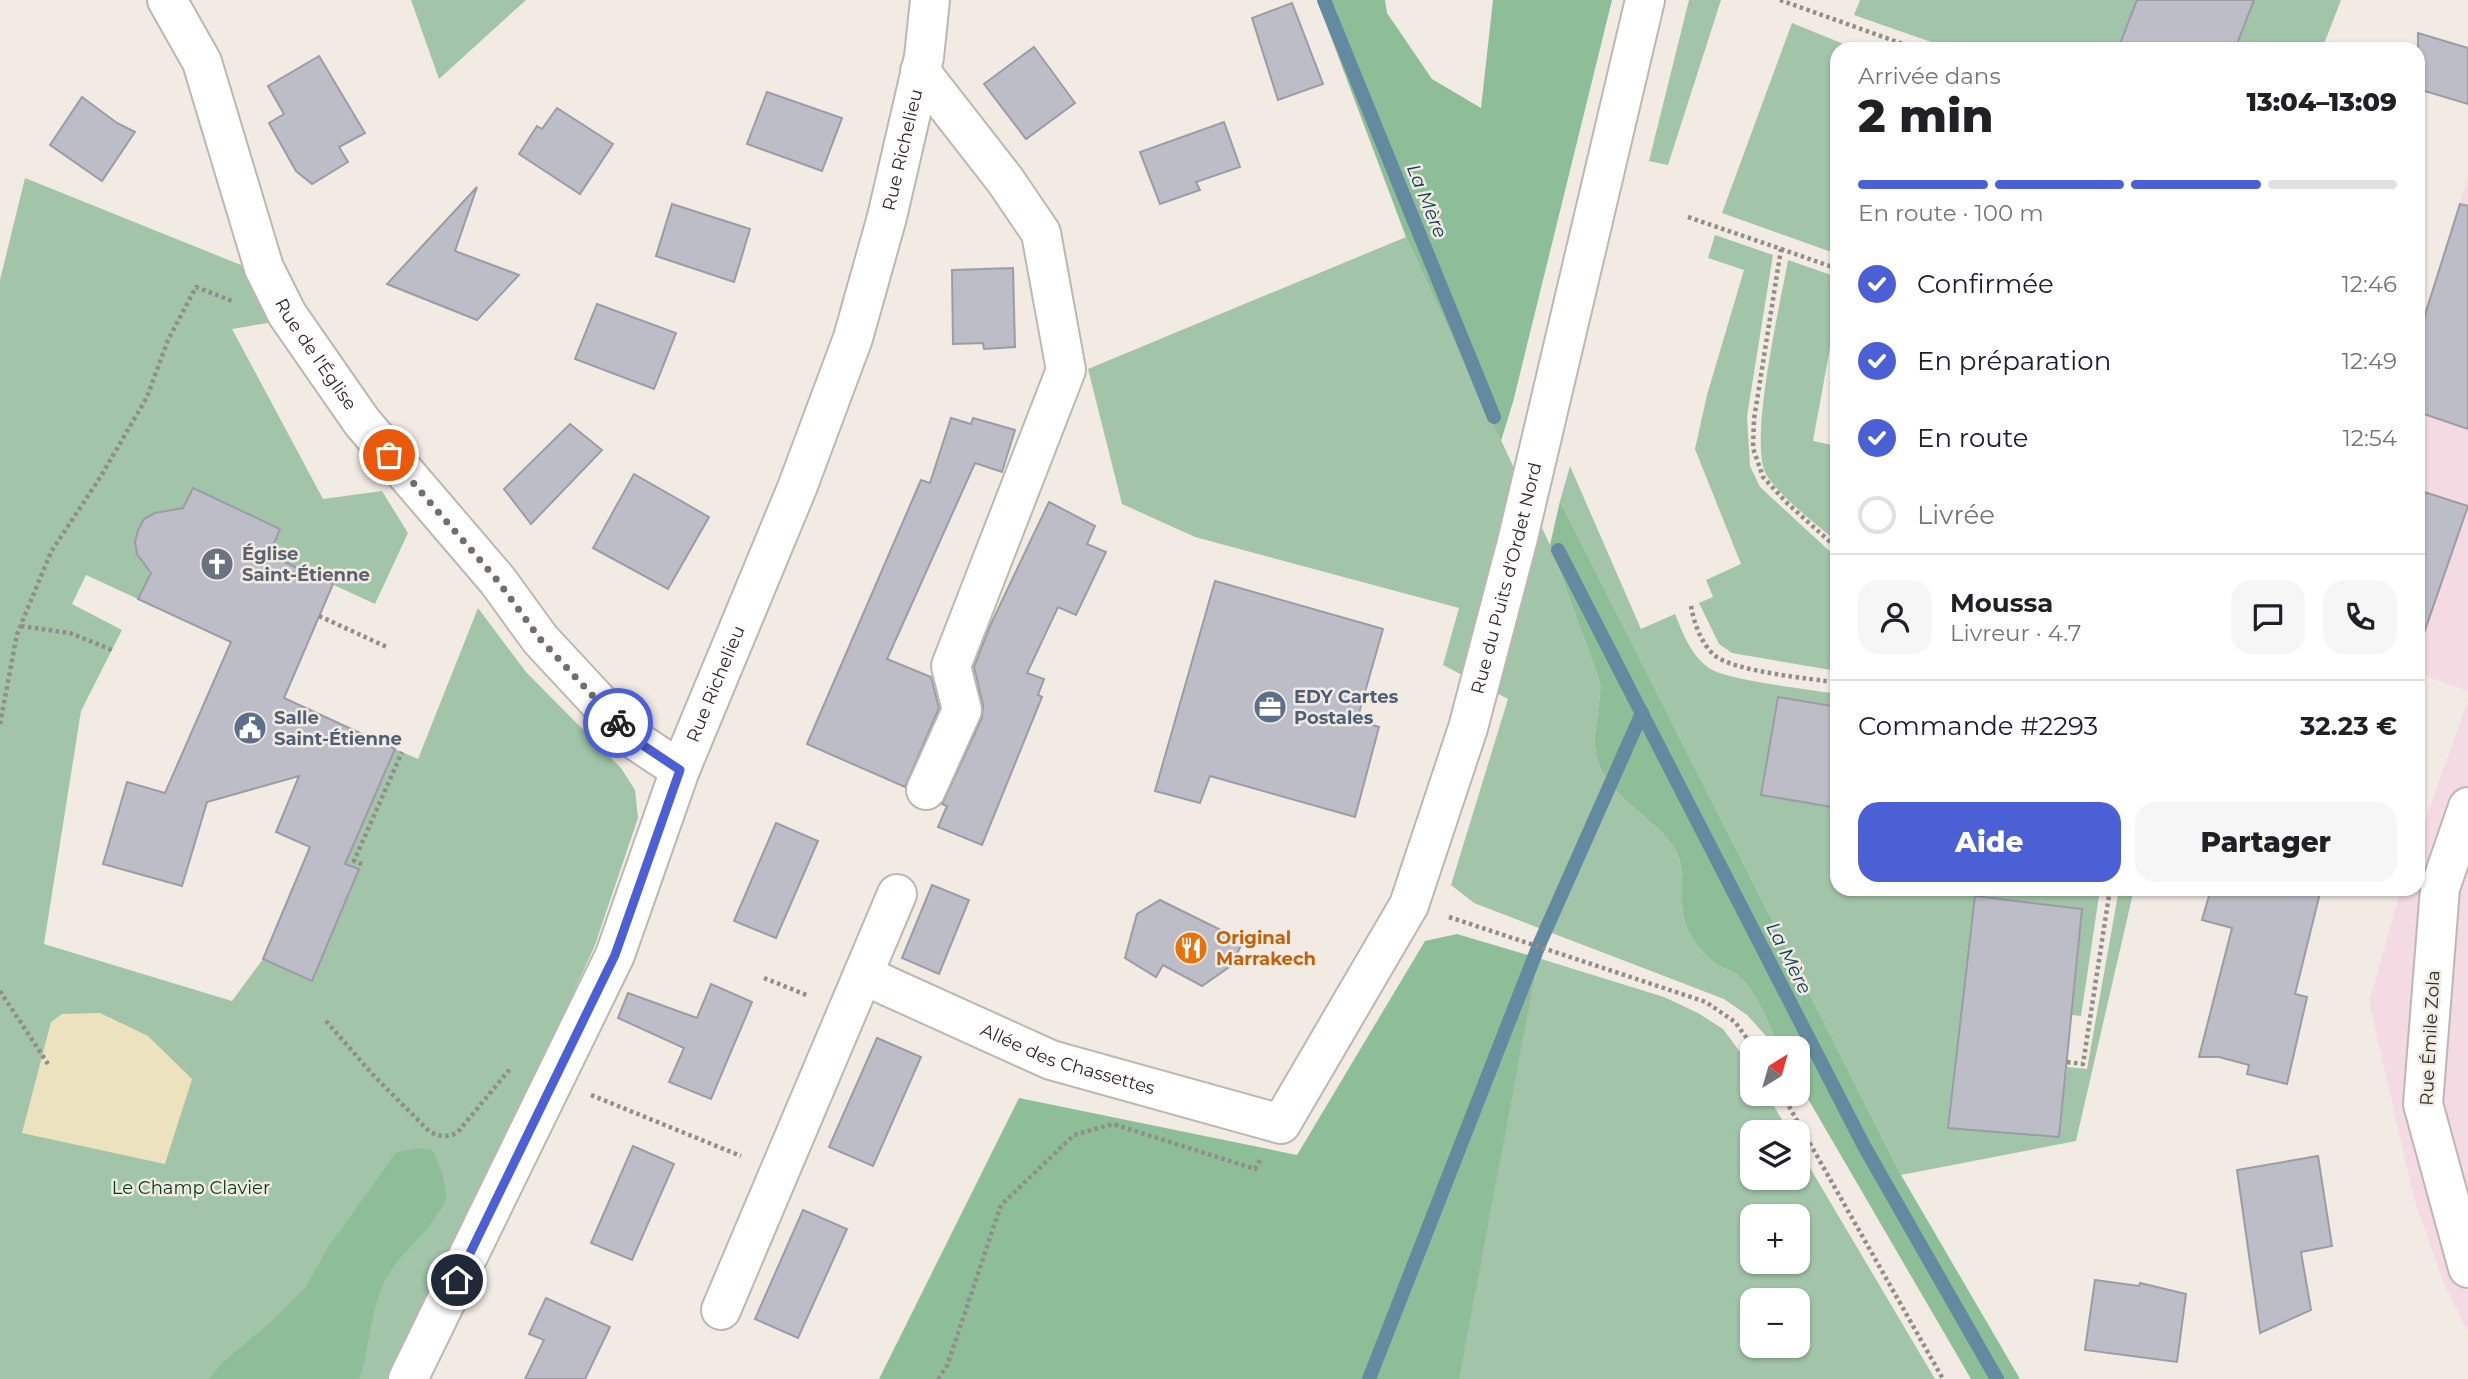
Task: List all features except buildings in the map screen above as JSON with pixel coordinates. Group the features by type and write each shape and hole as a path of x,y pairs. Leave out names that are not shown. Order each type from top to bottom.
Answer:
{"street":[{"name":"Rue de l'Église","path":"167,0 202,62 264,268 287,314 362,422 498,581 540,639 632,738 680,770"},
{"name":"Rue Richelieu","path":"408,1379 615,955 680,770 797,488 853,338 887,217 920,71 930,0"},
{"name":"Rue du Puits d'Ordet Nord","path":"1281,1124 1409,905 1475,702 1518,538 1645,0"},
{"path":"920,71 1005,180 1041,233 1066,370 951,666 962,710 926,790"},
{"name":"Rue Émile Zola","path":"2468,807 2440,888 2423,1104 2468,1268"},
{"path":"721,1310 897,894"},
{"name":"Allée des Chassettes","path":"863,975 1051,1060 1281,1124"}],"path":[{"path":"1780,0 1897,42"},
{"path":"1688,217 1830,266"},
{"path":"1781,250 1754,419 1753,448 1763,477 1830,542"},
{"path":"0,724 17,634 51,552 101,476 147,397 168,340 196,288"},
{"path":"1691,606 1700,636 1716,657 1740,666 1830,682"},
{"path":"319,616 389,648"},
{"path":"21,626 70,633 112,650"},
{"path":"362,864 354,861 402,752"},
{"path":"2067,1062 2083,1064 2109,896"},
{"path":"1409,905 1508,934 1706,1002 1735,1022 1745,1036"},
{"path":"0,991 48,1064"},
{"path":"326,1021 375,1077 430,1132 439,1136 448,1137 457,1133 506,1072 516,1067"},
{"path":"585,1093 781,1172"},
{"path":"1789,1106 1943,1379"},
{"path":"938,1379 947,1366 1001,1205 1074,1135 1113,1124 1255,1169 1281,1124"}],"shaded area":[{"path":"2468,177 2468,691 2425,676 2425,317"},
{"path":"2468,701 2468,1332 2445,1286 2415,1202 2369,1002 2399,896 2425,896 2425,820"}],"green space":[{"path":"411,0 526,0 439,79"},
{"path":"1317,0 1385,0 1387,13 1432,79 1481,108 1493,0 1612,0 1513,402 1501,441 1406,237"},
{"path":"1689,0 1721,0 1668,165 1649,161"},
{"path":"1860,0 2137,0 2121,42 1931,42 1854,15"},
{"path":"2254,0 2341,0 2325,42 2238,42"},
{"path":"1792,23 1839,42 1830,42 1830,252 1722,213"},
{"name":"Le Champ Clavier","path":"25,178 241,265 274,322 232,329 323,499 382,491 408,533 375,604 269,555 280,529 193,488 179,514 135,542 137,554 151,573 138,599 86,575 72,604 122,630 81,711 44,944 232,1001 263,959 312,980 359,870 345,864 395,749 418,759 478,608 526,672 621,768 635,790 638,818 595,945 520,1111 388,1379 0,1379 0,280"},
{"path":"1715,235 1773,255 1747,416 1750,466 1760,487 1830,552 1830,670 1732,653 1719,644 1699,603 1713,597 1706,580 1741,564 1695,449 1707,395 1744,270 1708,258"},
{"path":"1406,237 1550,545 1600,682 1595,733 1598,762 1612,786 1672,845 1681,865 1682,908 1690,933 1709,957 1735,973 1751,990 1774,1036 1766,1036 1747,1015 1724,999 1474,903 1451,885 1508,699 1443,665 1459,608 1195,537 1122,504 1088,369"},
{"path":"1788,260 1830,275 1830,348 1813,441 1830,445 1830,536 1782,494 1767,476 1762,460 1763,405"},
{"path":"1570,466 1641,629 1675,614 1692,650 1709,668 1732,677 1830,693 1830,706 1778,697 1761,795 1830,807 1830,896 1975,896 1948,1128 2059,1137 2067,1067 2087,1069 2118,896 2132,896 2076,1141 1901,1175 1560,501"},
{"path":"1560,501 1901,1175 2020,1379 1971,1379 1810,1102 1810,1036 1774,1036 1751,990 1735,973 1720,966 1704,953 1690,933 1682,908 1682,875 1678,855 1663,834 1612,786 1598,762 1595,733 1600,682 1550,545"},
{"path":"1975,896 2099,896 2081,1016 2072,1015 2082,909"},
{"path":"1457,934 1538,958 1459,1379 879,1379 1019,1098 1297,1155 1425,941"},
{"path":"1538,958 1664,997 1698,1013 1723,1029 1740,1052 1740,1106 1774,1106 1782,1120 1740,1120 1740,1190 1810,1190 1810,1168 1935,1379 1310,1379 1475,967"},
{"path":"417,1148 432,1150 444,1183 445,1202 443,1208 397,1262 380,1291 359,1379 209,1379 223,1362 272,1321 305,1288 330,1244 396,1153"}],"sand":[{"path":"100,1013 148,1036 192,1079 165,1164 22,1133 51,1022 62,1014"}],"waterway":[{"name":"La Mère","path":"1324,0 1494,417"},
{"name":"La Mère","path":"1558,550 1864,1146 1997,1379"},
{"path":"1369,1379 1539,945 1642,713"}],"way so far":[{"path":"389,455 498,581 540,639 618,723"}],"place":[{"name":"Église Saint-Étienne","path":"217,564"},
{"name":"EDY Cartes Postales","path":"1270,707"},
{"name":"Salle Saint-Étienne","path":"250,728"},
{"name":"Original Marrakech","path":"1191,948"}],"route":[{"path":"457,1280 615,955 680,770 632,738 618,723"}]}
